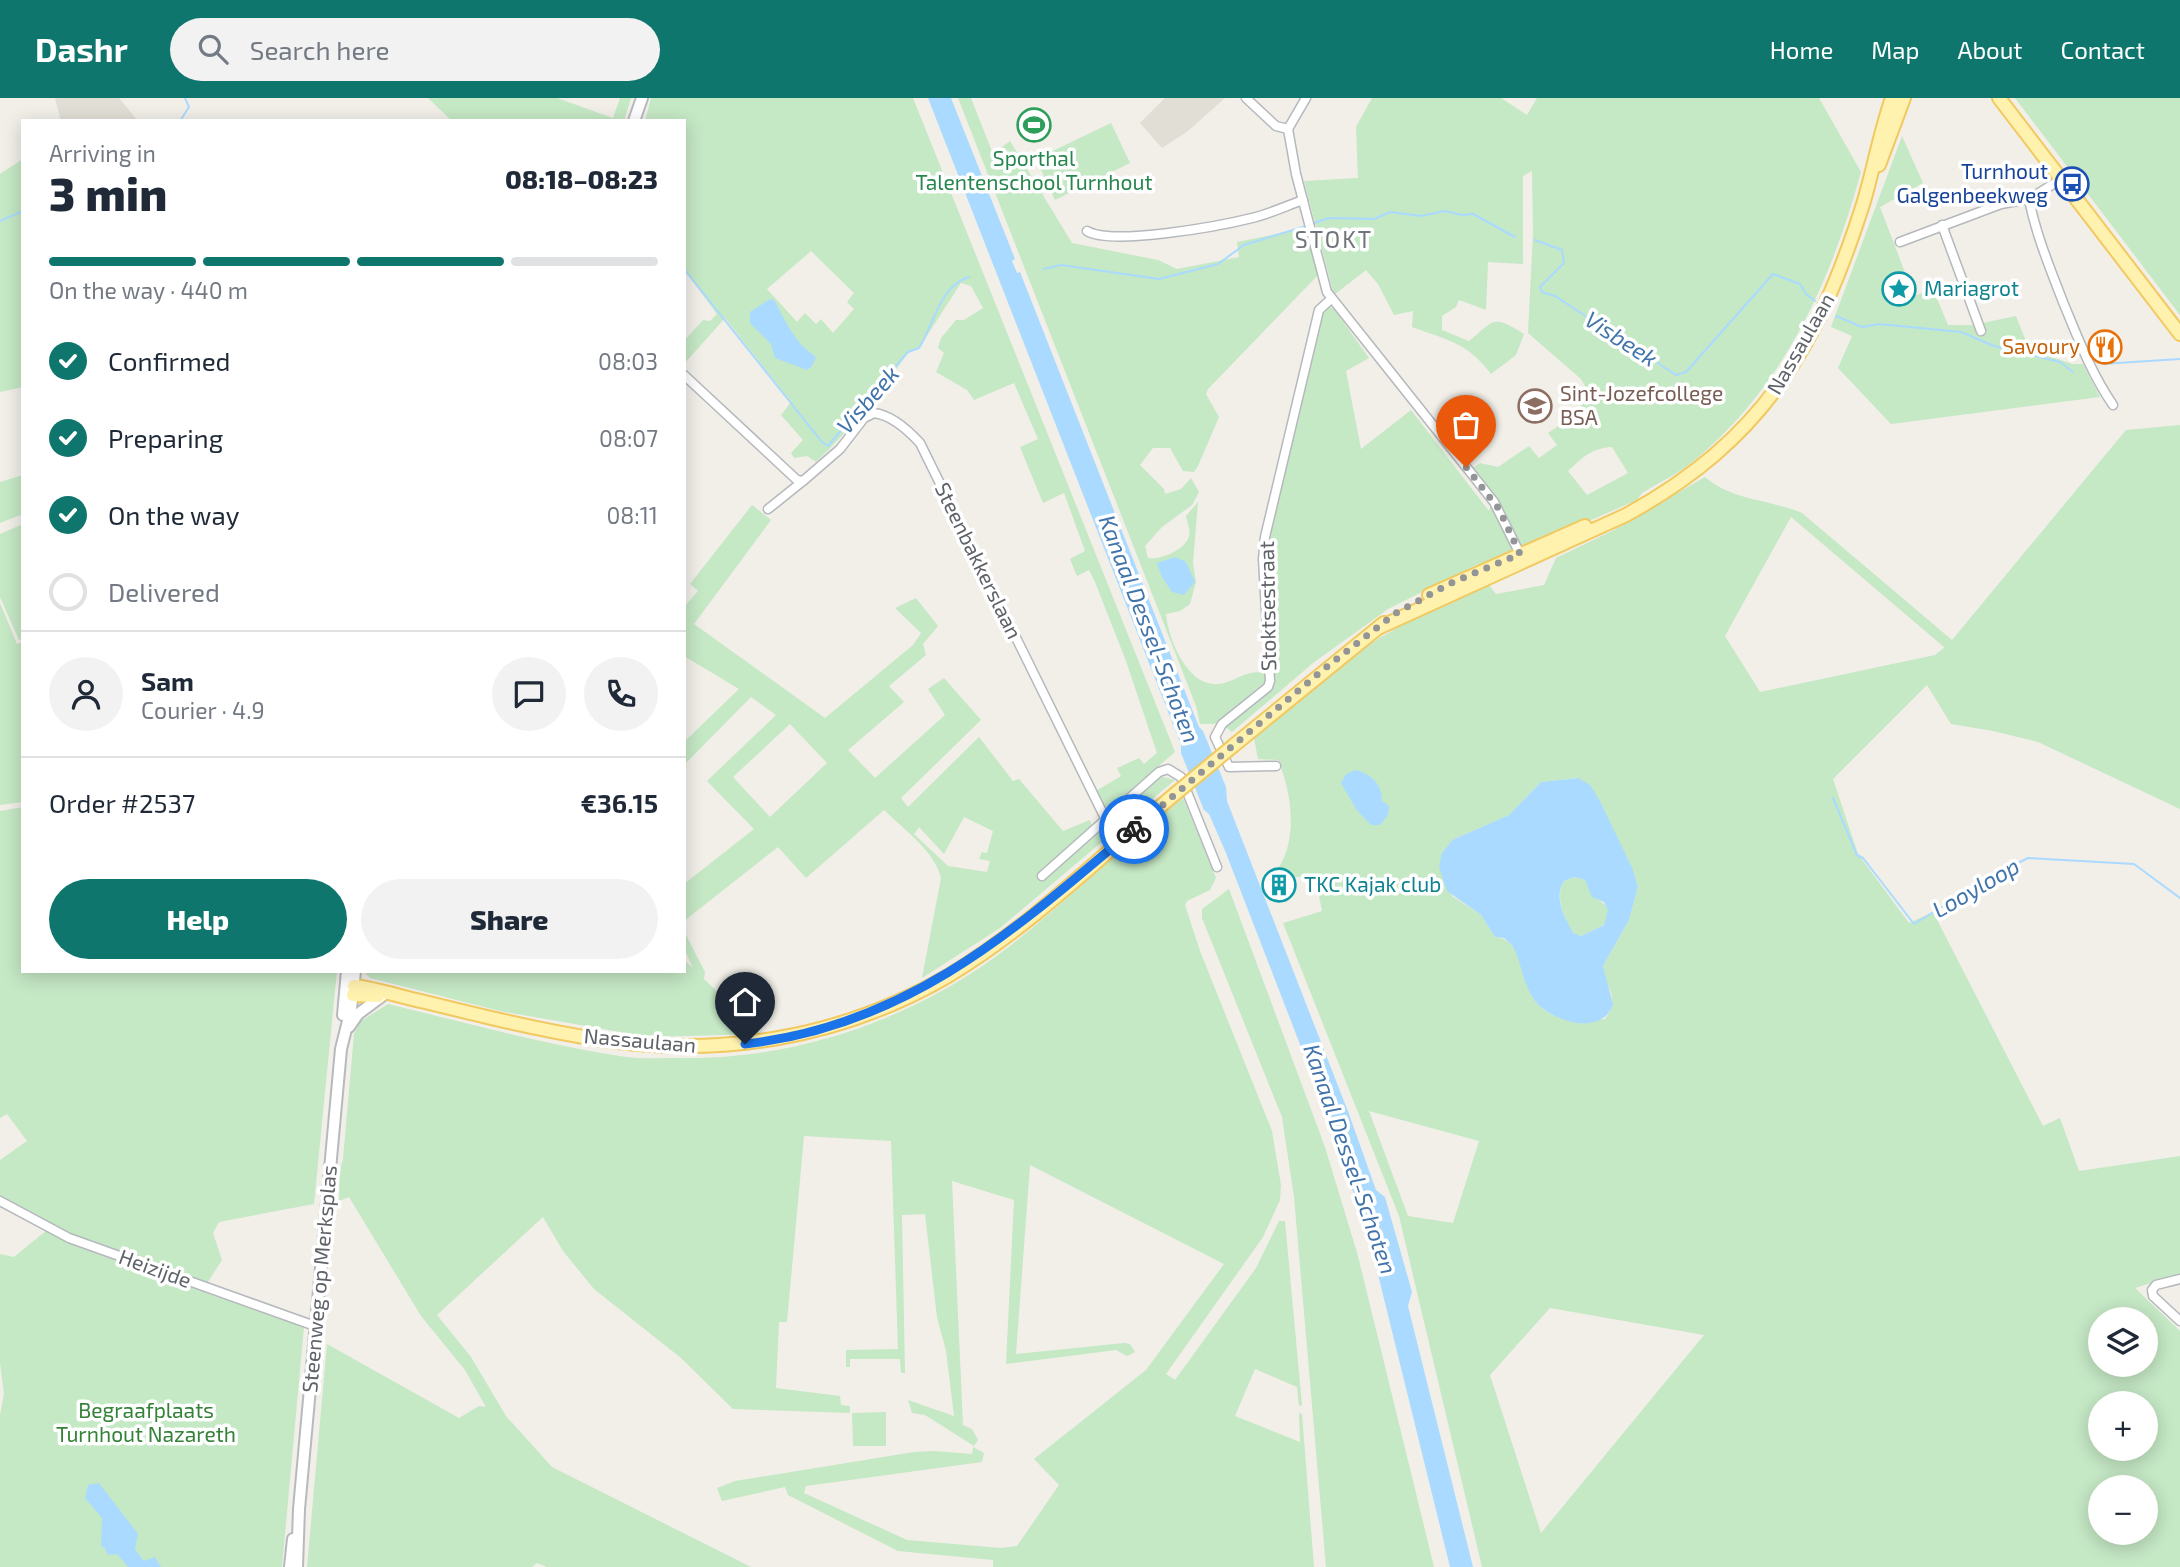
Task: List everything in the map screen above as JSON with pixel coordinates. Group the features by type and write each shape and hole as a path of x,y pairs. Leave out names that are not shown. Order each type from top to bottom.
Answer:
{"main road":[{"path":"635,119 642,98"},
{"name":"Nassaulaan","path":"351,990 368,988 564,1034 653,1046 722,1046 767,1041 811,1031 876,1010 948,975 1018,925 1378,628 1417,601 1611,523 1647,503 1720,451 1769,400 1796,362 1829,298 1865,197 1892,98"},
{"name":"Nassaulaan","path":"1865,197 1870,192 1904,98"},
{"path":"1999,98 2180,334"},
{"path":"340,1055 352,973"},
{"path":"353,973 368,988"},
{"name":"Nassaulaan","path":"351,990 382,996 400,996"},
{"path":"340,1055 352,1020 382,996"},
{"name":"Steenweg op Merksplas","path":"297,1567 299,1509 340,1055"},
{"name":"Steenweg op Merksplas","path":"290,1567 299,1509"}],"street":[{"path":"1246,98 1276,126 1288,129"},
{"path":"1307,98 1288,129 1325,288 1499,509 1521,558"},
{"path":"1900,242 2001,204 2029,199 2060,180"},
{"path":"2029,199 2035,227 2084,353 2096,381 2113,405"},
{"path":"1087,231 1098,236 1114,237 1189,229 1254,218 1303,200"},
{"path":"1942,225 1981,331"},
{"name":"Stoktsestraat","path":"1276,766 1229,767 1215,737 1222,724 1268,687 1270,681 1263,559 1265,537 1319,310 1331,299"},
{"path":"686,376 797,480 803,481"},
{"name":"Steenbakkerslaan","path":"768,509 840,449 864,418 874,413 888,417 920,443 1105,818"},
{"path":"1042,876 1159,772 1168,769 1181,777 1217,867"},
{"name":"Heizijde","path":"0,1201 69,1238 315,1326"},
{"path":"2180,1279 2156,1285 2152,1290 2153,1296 2180,1321"}],"shaded area":[{"path":"55,98 119,98 136,119 60,119"},
{"path":"1165,98 1225,98 1188,131 1162,148 1140,123"}],"green space":[{"path":"428,98 557,98 613,118 620,98 631,98 625,119 450,119"},
{"path":"651,98 913,98 1175,752 1109,809 1104,807 1096,791 1121,776 1117,768 1139,758 1144,764 1157,753 1126,661 1095,582 1089,570 1077,576 1070,559 1085,551 1064,493 1043,503 1020,447 1038,439 1014,383 974,400 967,390 936,372 944,353 938,348 941,338 956,320 964,320 983,308 971,286 961,283 919,348 908,353 853,423 816,462 807,456 794,458 791,453 803,440 781,415 791,402 725,318 686,362 686,339 703,320 710,321 717,314 686,273 686,119 646,119","holes":["811,251 854,293 847,302 854,309 833,333 821,319 816,324 805,313 797,322 767,289"]},
{"path":"958,98 971,98 993,154 1010,141 1072,243 1158,260 1177,269 1239,257 1237,242 1306,228 1318,275 1208,389 1206,394 1219,417 1194,472 1183,471 1170,448 1153,448 1140,465 1164,489 1165,494 1181,489 1191,478 1199,492 1192,505 1162,527 1145,546 1148,558 1170,554 1181,547 1189,536 1186,516 1198,502 1193,563 1196,582 1190,604 1180,611 1166,614 1181,659 1197,678 1207,683 1224,683 1254,672 1265,674 1265,682 1215,724 1200,724 1196,706"},
{"path":"1372,98 1501,98 1527,115 1537,98 1819,98 1861,172 1835,253 1800,329 1755,399 1696,459 1642,493 1637,500 1481,568 1478,564 1388,609 1313,663 1232,732 1225,727 1273,685 1268,544 1320,322 1327,306 1334,309 1369,358 1346,371 1361,449 1411,410 1489,511 1493,497 1473,468 1480,463 1498,467 1529,446 1539,458 1557,445 1548,433 1573,416 1590,395 1581,379 1528,333 1533,233 1532,171 1523,176 1523,264 1488,262 1486,310 1459,300 1456,307 1442,316 1442,330 1469,341 1494,322 1506,324 1524,334 1516,355 1491,374 1465,348 1412,327 1413,311 1394,315 1378,284 1366,270 1334,295 1304,181 1358,178 1356,127","holes":["1612,447 1628,473 1587,495 1568,471 1588,454"]},
{"path":"2015,98 2180,98 2180,315"},
{"path":"1111,123 1130,163 1055,200 1036,159"},
{"path":"1902,136 1923,183 1880,207 1914,296 1933,289 1948,325 1973,325 2016,316 2029,349 2072,364 2083,364 2100,397 1891,424 1838,368 1852,336 1831,327"},
{"path":"21,160 21,387 0,392 0,174"},
{"path":"2180,425 2180,809 2038,742 1951,724 1927,685 1833,779 1858,854 1909,923 1933,912 2043,1126 2060,1118 2079,1171 2180,1156 2180,1274 2135,1288 2155,1307 2088,1307 2088,1377 2158,1377 2158,1310 2180,1331 2180,1567 1482,1567 1399,1216 1283,923 1322,911 1315,875 1279,879 1278,869 1288,844 1290,830 1287,787 1278,760 1258,759 1254,738 1356,654 1381,637 1430,610 1489,585 1496,594 1544,585 1556,558 1614,530 1705,477 1727,491 1802,513 1952,640 2126,430","holes":["1791,517 1944,647 1944,648 1935,655 1760,692 1725,636","1578,778 1600,801 1638,887 1629,920 1603,966 1612,998 1610,1011 1605,1019 1572,1021 1541,1008 1530,991 1512,945 1495,937 1481,915 1452,896 1442,853 1452,840 1509,815 1541,782","1369,1111 1479,1141 1453,1223 1408,1216","1550,1308 1704,1335 1541,1533 1490,1375"]},
{"path":"21,476 21,515 0,523 0,482"},
{"path":"752,505 771,520 694,624 825,718 913,645 921,633 895,608 916,598 938,626 923,644 926,655 889,686 904,702 848,750 875,778 945,715 928,689 944,678 981,720 901,798 908,807 979,737 1013,781 1019,779 1063,831 1090,820 1092,827 1042,872 1038,882 1159,776 1175,780 1000,928 922,978 941,878 938,868 925,850 884,810 806,878 778,847 686,919 686,882 754,829 707,781 776,715 751,697 686,763 686,740 739,689 686,657 686,605 698,591 690,584","holes":["790,724 827,763 770,817 733,777","964,817 993,831 987,853 982,852 979,859 990,861 987,872 948,866 914,834 919,827 944,854"]},
{"path":"21,525 19,640 0,597 0,534"},
{"path":"0,603 17,644 21,643 21,802 0,805"},
{"path":"1183,798 1216,878 1210,890 1187,901 1185,905 1200,951 1272,1131 1281,1185 1280,1200 1263,1237 1166,1374 1175,1380 1256,1268 1279,1221 1285,1221 1302,1405 1299,1406 1297,1387 1255,1369 1235,1416 1300,1442 1299,1413 1302,1414 1314,1567 993,1567 993,1560 898,1551 788,1495 785,1487 722,1501 717,1488 735,1481 914,1452 972,1454 973,1447 984,1453 982,1462 806,1486 804,1493 907,1540 1001,1548 1017,1546 1059,1485 1034,1459 1146,1370 1224,1264 1030,1165 1016,1354 1124,1343 1130,1344 1135,1352 1127,1356 1116,1350 1006,1364 1014,1200 952,1181 963,1425 972,1429 978,1440 974,1446 925,1415 912,1413 908,1400 954,1416 946,1351 937,1317 925,1214 902,1215 905,1373 901,1373 900,1359 850,1359 850,1367 846,1367 846,1350 898,1349 891,1141 804,1136 787,1322 779,1322 776,1388 840,1396 841,1405 850,1406 850,1413 733,1409 681,1358 594,1289 563,1251 543,1217 437,1315 471,1357 506,1416 552,1467 751,1567 547,1567 537,1563 532,1567 307,1567 327,1344 459,1418 479,1406 486,1407 465,1370 421,1316 349,1197 339,1201 354,1034 361,1021 388,1004 536,1040 638,1058 719,1057 806,1044 891,1016 931,997 969,974 1029,931"},
{"path":"21,807 21,973 337,973 314,1204 219,1222 213,1233 222,1260 206,1285 69,1236 0,1198 0,1160 27,1141 7,1114 0,1118 0,811"},
{"path":"1574,877 1585,880 1590,891 1607,907 1608,912 1604,925 1581,936 1572,933 1560,900 1564,881"},
{"path":"1229,889 1325,1147 1358,1256 1434,1567 1326,1567 1294,1197 1282,1117 1202,918 1202,909"},
{"path":"686,935 705,972 704,979 761,1034 649,1037 500,1011 370,978 365,973 686,973 686,962 693,968 686,952"},
{"name":"Begraafplaats Turnhout Nazareth","path":"47,1230 304,1327 282,1567 0,1567 0,1415 4,1394 0,1363 0,1254 14,1257"},
{"path":"886,1412 886,1446 853,1446 852,1413"}],"water":[{"name":"Kanaal Dessel-Schoten","path":"928,98 951,98 1015,259 1012,261 1017,273 1020,272 1199,727 1226,787 1227,801 1376,1190 1385,1197 1412,1292 1408,1306 1473,1567 1450,1567 1371,1246 1330,1122 1226,853 1209,814 1204,810 1181,753 1181,745"},
{"path":"770,299 775,301 797,340 816,357 807,370 775,358 771,344 750,323 750,312"},
{"path":"1175,557 1186,562 1195,582 1184,595 1172,592 1157,563"},
{"path":"1356,770 1375,781 1382,801 1389,806 1388,815 1380,825 1371,825 1356,809 1341,783 1346,774"},
{"path":"1578,778 1590,785 1633,870 1638,887 1629,920 1603,966 1613,1004 1607,1014 1588,1023 1565,1020 1543,1009 1535,1001 1512,945 1504,938 1495,937 1481,915 1447,891 1439,867 1442,853 1452,840 1509,815 1541,782","holes":["1574,877 1585,880 1592,897 1604,902 1608,910 1604,925 1581,936 1573,933 1561,907 1560,894 1564,881"]},
{"path":"99,1483 138,1534 135,1549 144,1561 155,1557 161,1567 128,1567 117,1554 108,1555 104,1547 101,1547 102,1518 85,1498 88,1485"}],"waterway":[{"path":"181,119 189,107 185,98"},
{"name":"Visbeek","path":"1314,223 1329,218 1374,219 1390,212 1421,216 1445,211 1462,215 1473,214 1515,237"},
{"name":"Visbeek","path":"0,221 21,212"},
{"name":"Visbeek","path":"1044,269 1061,265 1159,279 1218,264 1244,245 1306,226"},
{"name":"Visbeek","path":"1535,240 1562,250 1564,263 1540,287 1542,292 1555,296 1676,375 1686,372 1773,274 1800,284 1806,294 1815,301"},
{"name":"Visbeek","path":"686,272 822,442 828,446 908,352 919,348 944,297 959,282 969,277"},
{"name":"Visbeek","path":"1836,316 1862,327 1879,324 1961,332 1994,346 2060,362 2073,372"},
{"name":"Visbeek","path":"2102,364 2180,359"},
{"name":"Looyloop","path":"1833,798 1857,855 1863,858 1914,924 1996,874 2028,858 2134,864 2180,898"}],"way so far":[{"path":"1134,829 1324,669 1396,613 1451,583 1520,554 1499,509 1466,467"}],"place":[{"name":"Sporthal Talentenschool Turnhout","path":"1034,125"},
{"name":"Turnhout Galgenbeekweg","path":"2072,184"},
{"name":"Mariagrot","path":"1899,289"},
{"name":"Savoury","path":"2105,347"},
{"name":"Sint-Jozefcollege BSA","path":"1535,406"},
{"name":"TKC Kajak club","path":"1279,885"}],"district":[{"name":"STOKT","path":"1334,240"}],"route":[{"path":"745,1044 790,1037 855,1018 930,985 980,954 1018,925 1134,829"}]}
